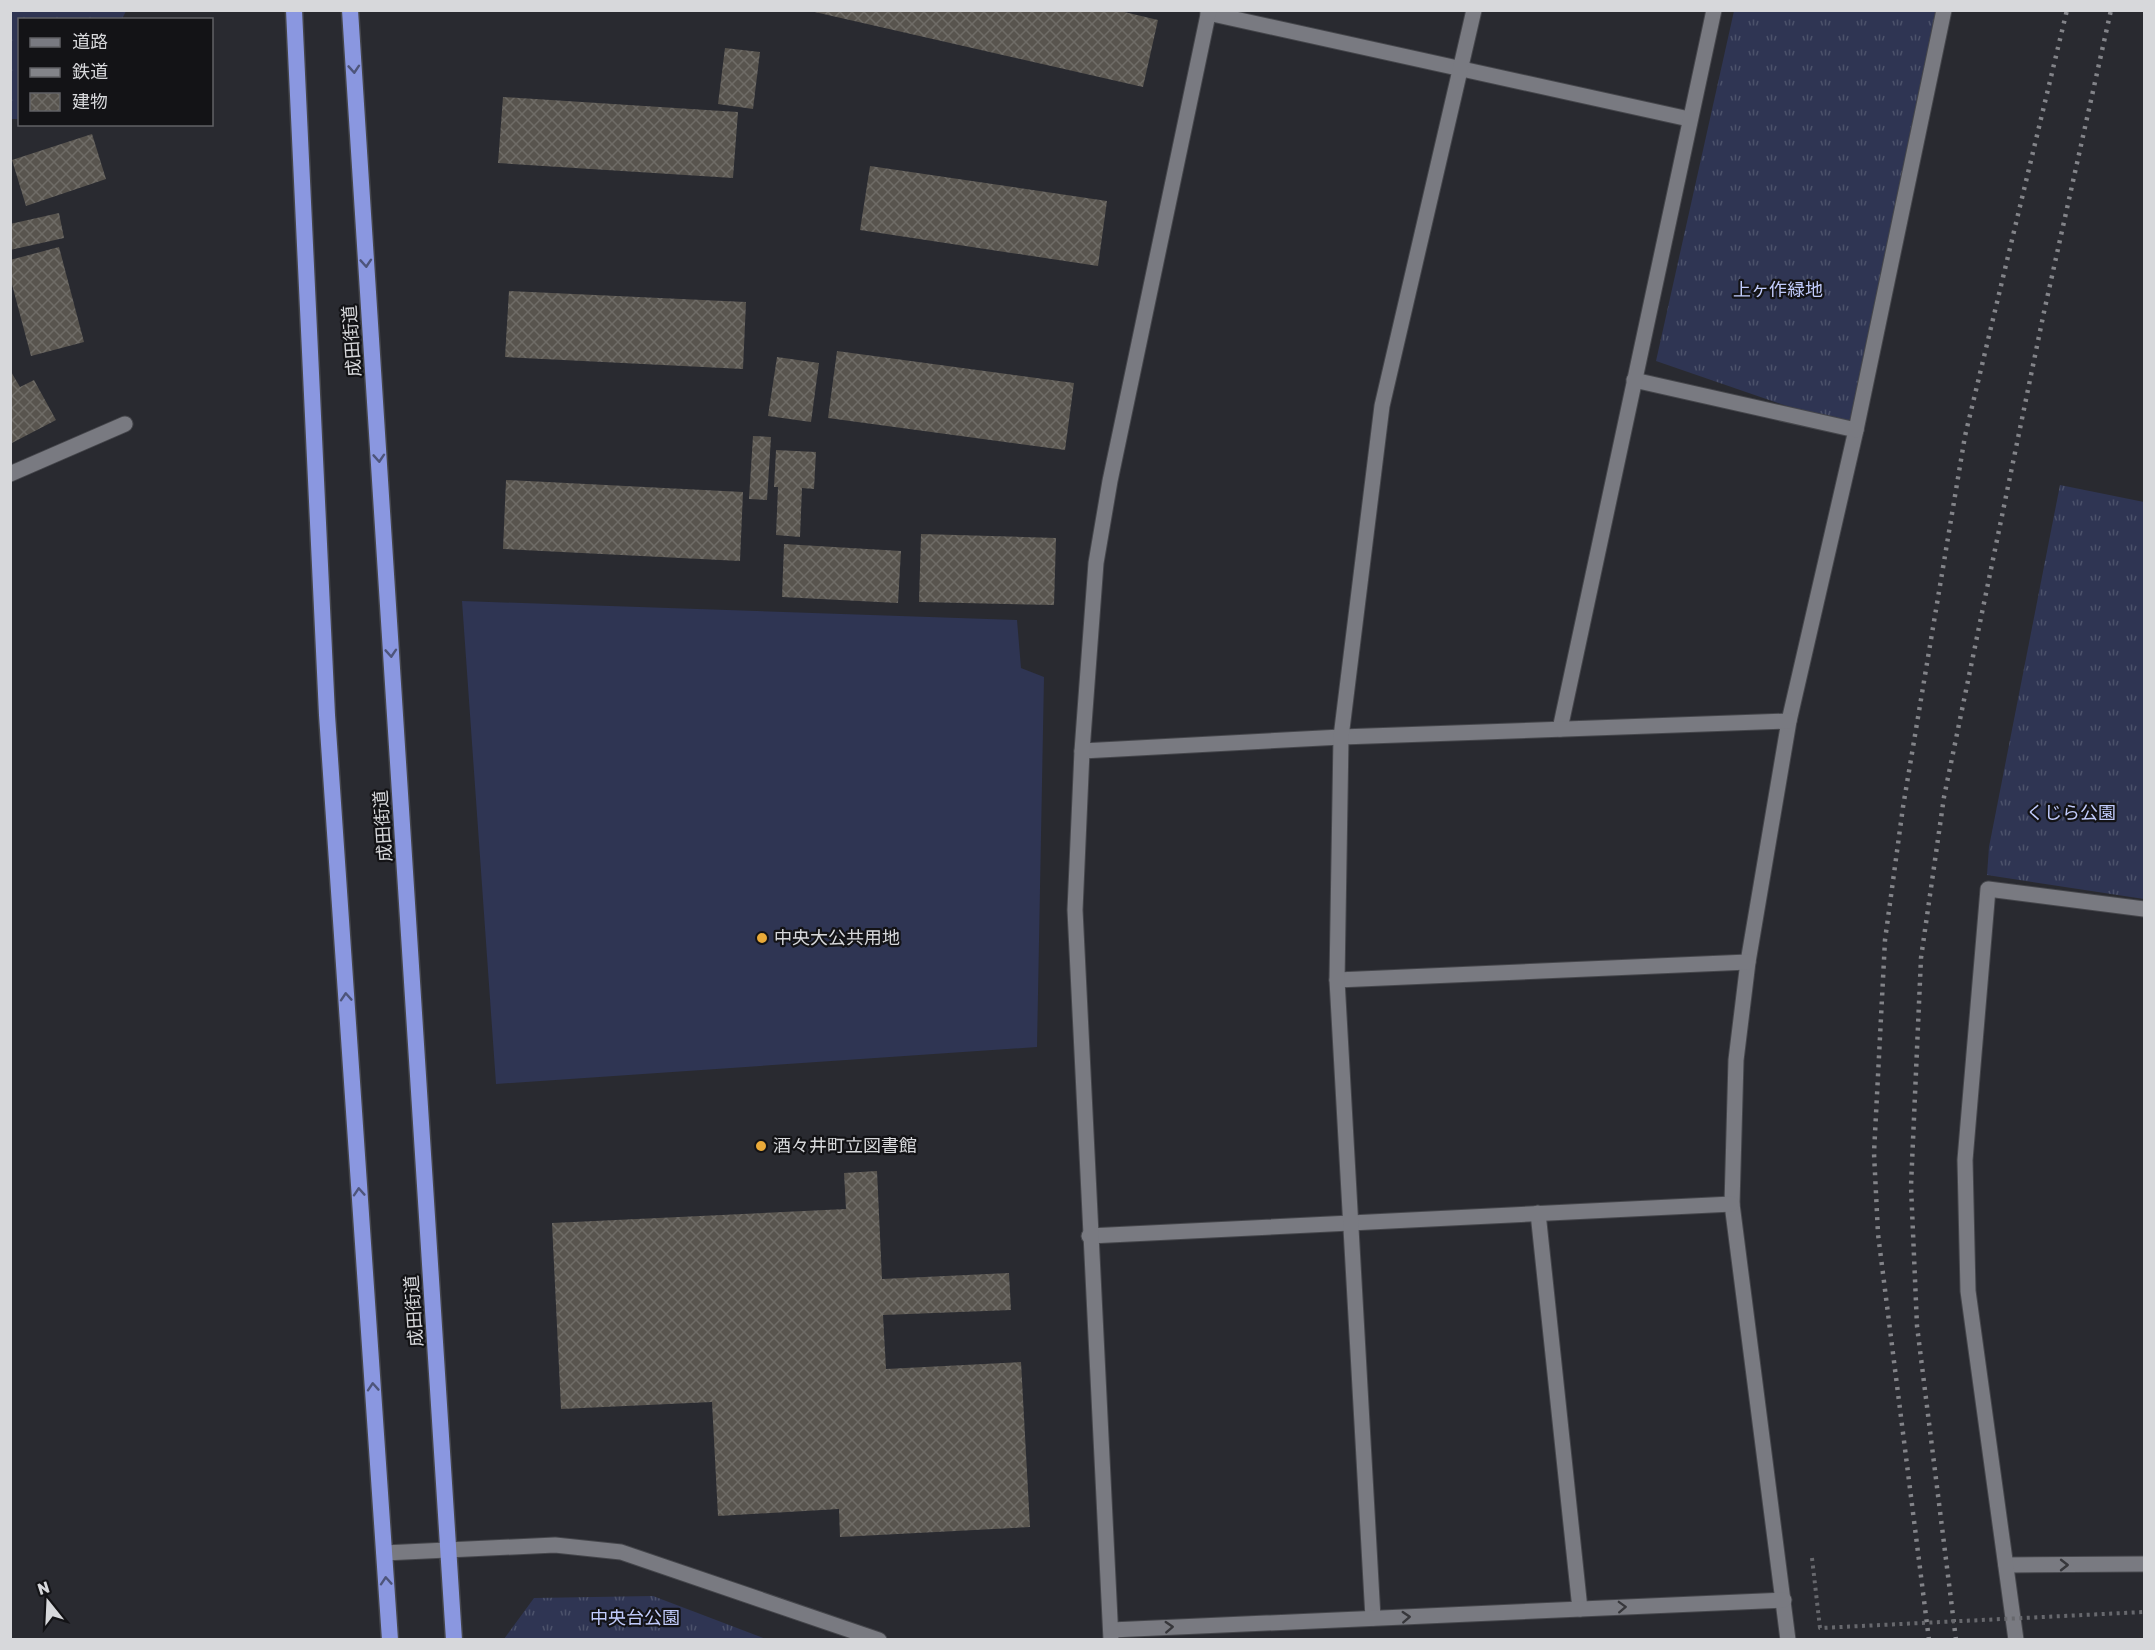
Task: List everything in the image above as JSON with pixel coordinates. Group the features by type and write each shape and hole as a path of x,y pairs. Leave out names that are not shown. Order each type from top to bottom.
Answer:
{"highway":[{"path":"294,10 327,715 390,1640"},
{"name":"成田街道","path":"350,10 454,1640"}],"street":[{"path":"1373,1618 1337,980 1341,737 1382,406 1474,10"},
{"path":"1560,729 1713,10"},
{"path":"1788,1640 1732,1204 1736,1059 1748,962 1789,721 1856,430 1944,10"},
{"path":"1689,119 1460,70 1209,12 1112,470 1095,563 1082,751 1075,910 1089,1236 1111,1635 1373,1618 1784,1600"},
{"path":"1634,381 1856,430"},
{"path":"10,474 125,424"},
{"path":"1082,751 1341,737 1789,721"},
{"path":"2016,1640 1968,1291 1965,1160 1988,890 2145,909"},
{"path":"1337,980 1748,962"},
{"path":"1089,1236 1732,1204"},
{"path":"1538,1213 1580,1609"},
{"path":"384,1553 555,1545 621,1552 879,1640"},
{"path":"2006,1565 2145,1564"}],"path":[{"path":"1812,1558 1820,1628 2145,1612"}],"green space":[{"path":"11,10 126,10 122,18 18,18 18,119 11,119"},
{"name":"上ヶ作緑地","path":"1734,11 1937,11 1856,430 1656,361"},
{"name":"くじら公園","path":"2060,485 2144,502 2144,899 1987,875 1989,847"},
{"name":"中央大公共用地","path":"462,601 1017,620 1021,668 1044,677 1037,1047 496,1084"},
{"name":"中央台公園","path":"653,1596 766,1639 504,1639 534,1598"}],"building":[{"path":"806,10 1116,10 1158,20 1143,87"},
{"path":"725,48 760,52 753,109 718,104"},
{"path":"503,97 738,112 733,178 498,163"},
{"path":"92,134 106,179 26,206 12,160"},
{"path":"870,166 1107,201 1098,266 860,230"},
{"path":"59,213 64,238 10,250 10,224"},
{"path":"59,247 84,342 31,356 10,277 10,260"},
{"path":"509,291 746,302 743,369 505,357"},
{"path":"837,351 1074,383 1065,450 828,418"},
{"path":"777,357 819,363 811,422 768,416"},
{"path":"10,370 20,387 34,380 56,420 10,444"},
{"path":"753,436 771,437 767,500 749,499"},
{"path":"776,450 816,452 814,489 802,488 800,537 776,535 778,487 774,487"},
{"path":"506,480 743,492 740,561 503,549"},
{"path":"921,534 1056,538 1054,605 919,602"},
{"path":"784,544 901,551 898,603 782,597"},
{"path":"877,1171 882,1279 1009,1273 1011,1310 883,1315 886,1369 1021,1362 1030,1527 840,1537 839,1509 718,1516 712,1402 561,1409 552,1223 846,1209 844,1173"}],"railway":[{"path":"1929,1640 1878,1234 1874,1153 1885,940 1903,807 1965,436 2067,10"},
{"path":"1956,1640 1917,1326 1911,1186 1921,958 1944,797 2044,312 2111,10"}],"place":[{"name":"中央大公共用地","path":"762,938"},
{"name":"酒々井町立図書館","path":"761,1146"}]}
